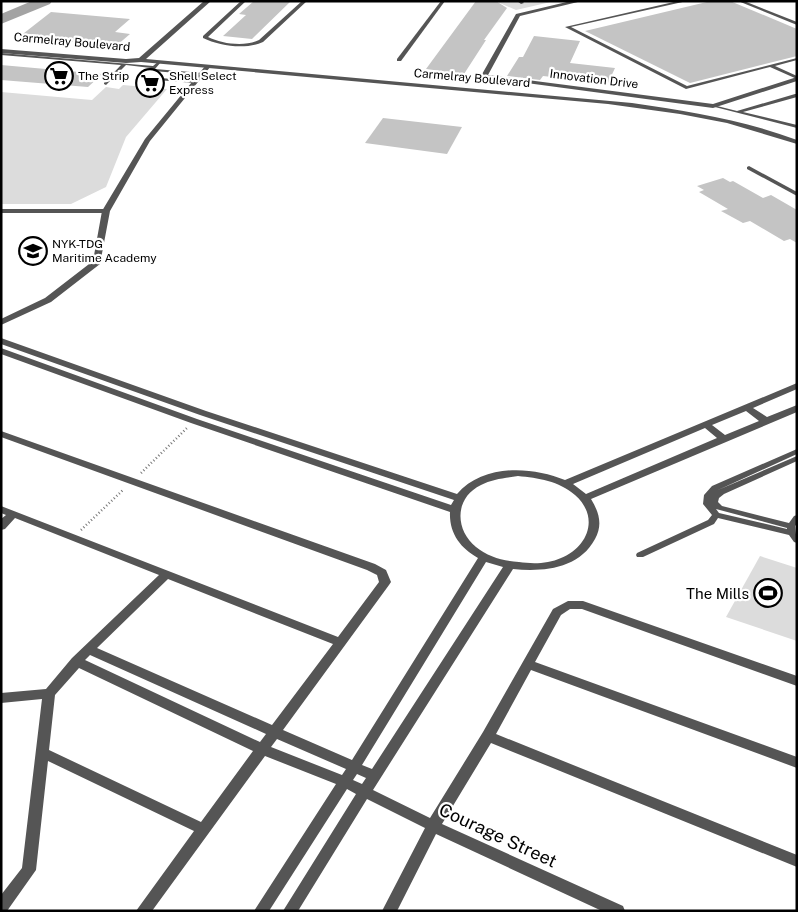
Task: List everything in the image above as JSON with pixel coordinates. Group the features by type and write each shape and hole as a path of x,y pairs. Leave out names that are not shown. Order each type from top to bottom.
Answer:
{"street":[{"path":"141,60 208,1"},
{"name":"Innovation Drive","path":"579,1 518,15 484,76 713,106"},
{"name":"Carmelray Boulevard","path":"1,46 129,56 141,60 153,68 208,66 667,109 710,117 797,142"},
{"name":"Carmelray Boulevard","path":"1,53 126,61 141,60"},
{"path":"1,322 48,300 97,262 106,211 147,140 208,66"},
{"path":"713,106 797,79"},
{"path":"1,341 203,413 459,498"},
{"path":"1,351 194,421 454,510"},
{"path":"566,483 797,386"},
{"path":"746,407 766,421"},
{"path":"585,498 797,408"},
{"path":"705,424 724,439"},
{"path":"2,435 371,567 382,573 385,582 143,911"},
{"path":"510,474 543,475 566,483 585,498 595,515 594,533 584,549 564,561 538,567 510,566 484,557 465,544 455,527 454,510 459,498 473,484 494,476 510,474"},
{"path":"1,509 341,643"},
{"path":"1,526 13,514"},
{"path":"261,911 484,557"},
{"path":"290,911 364,791 393,751 510,566"},
{"path":"1,907 29,870 49,694 76,661 166,575"},
{"path":"389,911 434,826 488,736 557,612 568,605 584,605 797,681"},
{"path":"88,649 374,776"},
{"name":"Courage Street","path":"76,661 262,750 364,791 434,826 618,911"},
{"path":"529,664 797,763"},
{"path":"1,698 49,694"},
{"path":"488,736 797,860"},
{"path":"42,752 202,829"}],"lane":[{"path":"244,1 205,38 212,41 254,45 262,41 305,1"},
{"path":"399,60 443,1"},
{"path":"685,1 567,27 686,88 797,59"},
{"path":"740,1 797,24"},
{"path":"70,58 153,68 198,78"},
{"path":"106,84 125,64"},
{"path":"771,66 797,79"},
{"path":"153,68 144,78 198,78"},
{"path":"736,112 797,95"},
{"path":"713,106 797,127"},
{"path":"748,168 797,194"},
{"path":"790,190 797,188"},
{"path":"1,211 106,211"},
{"path":"793,533 716,515 707,504 708,496 715,488 797,452"},
{"path":"793,533 719,508 714,502 715,496 721,492 797,458"},
{"path":"640,555 711,522 716,515"},
{"path":"793,533 797,518"}],"shaded area":[{"path":"495,1 555,1 516,10"},
{"path":"123,85 167,89 126,137 106,187 71,204 1,204 1,92 92,100 106,87 119,89"},
{"name":"The Mills","path":"760,556 797,568 797,641 726,617"}],"building":[{"path":"254,1 291,1 252,39 223,36 246,15 239,14"},
{"path":"476,1 496,1 507,8 484,40 486,40 464,74 426,69"},
{"path":"711,1 730,1 797,29 797,56 690,83 585,31"},
{"path":"51,12 130,19 115,32 130,34 116,46 19,37"},
{"path":"534,36 580,41 570,63 615,68 608,83 543,76 540,80 507,76 519,57 523,57"},
{"path":"1,65 102,74 88,87 1,80"},
{"path":"383,118 462,127 447,154 365,143"},
{"path":"723,178 730,182 733,181 763,198 771,195 797,210 797,243 790,239 784,241 750,221 743,223 721,211 728,209 699,192 704,190 697,186"}],"waterway":[{"path":"1,20 45,1"}],"place":[{"name":"The Strip","path":"59,76"},
{"name":"Shell Select Express","path":"150,83"},
{"name":"NYK-TDG Maritime Academy","path":"33,251"},
{"name":"The Mills","path":"768,593"}]}
